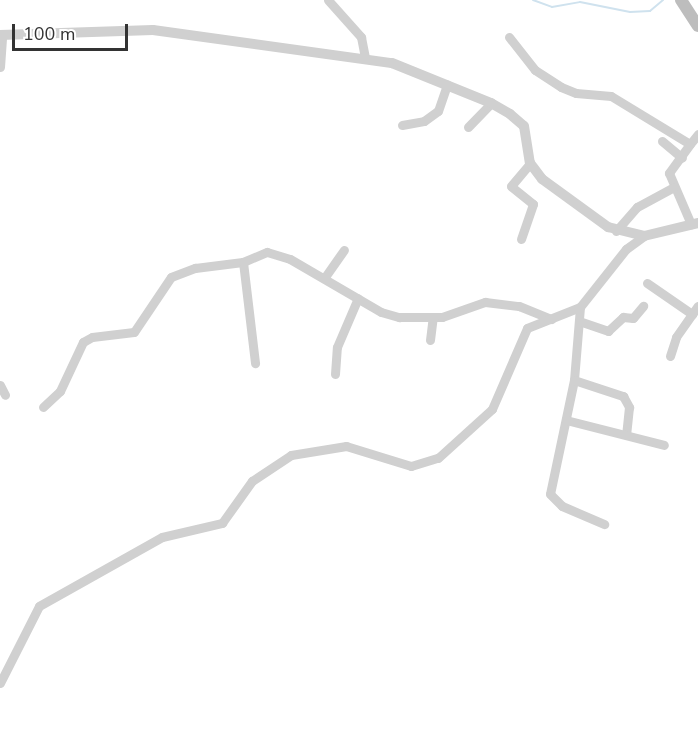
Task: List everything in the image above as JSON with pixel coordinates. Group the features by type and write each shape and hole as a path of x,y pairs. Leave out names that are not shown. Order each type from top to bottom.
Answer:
{"main road":[{"path":"681,0 696,20"}],"street":[{"path":"328,0 361,37 365,57"},
{"path":"0,67 1,35 153,30 365,57 392,63 492,103 524,126 529,138 530,159 542,179 616,231 644,236"},
{"path":"509,37 535,70 550,81 576,93 611,96 690,144"},
{"path":"402,125 424,121 438,111 447,85"},
{"path":"468,127 492,103"},
{"path":"0,683 39,606 162,537 222,524 252,481 291,454 346,446 411,466 438,458 492,409 526,330 580,307 626,249 644,236 695,223 674,187 669,173 698,134"},
{"path":"662,141 682,158"},
{"path":"521,239 533,204 511,186 530,159"},
{"path":"616,231 637,207 674,187"},
{"path":"325,277 344,250"},
{"path":"43,407 60,391 83,342 92,337 134,332 171,277 195,268 243,262 275,252 325,277 391,315 433,317 485,302 519,306 551,320"},
{"path":"243,262 255,363"},
{"path":"647,283 695,310 676,337 670,356"},
{"path":"335,374 337,347 358,298"},
{"path":"579,321 608,330 623,317 633,318 643,306"},
{"path":"580,307 574,380 550,490 551,499 604,524"},
{"path":"430,340 433,317"},
{"path":"574,380 623,396 629,407 626,434"},
{"path":"0,381 5,394"},
{"path":"566,420 664,445"}],"waterway":[{"path":"533,0 552,7 580,2 630,12 650,11 663,0"}]}
